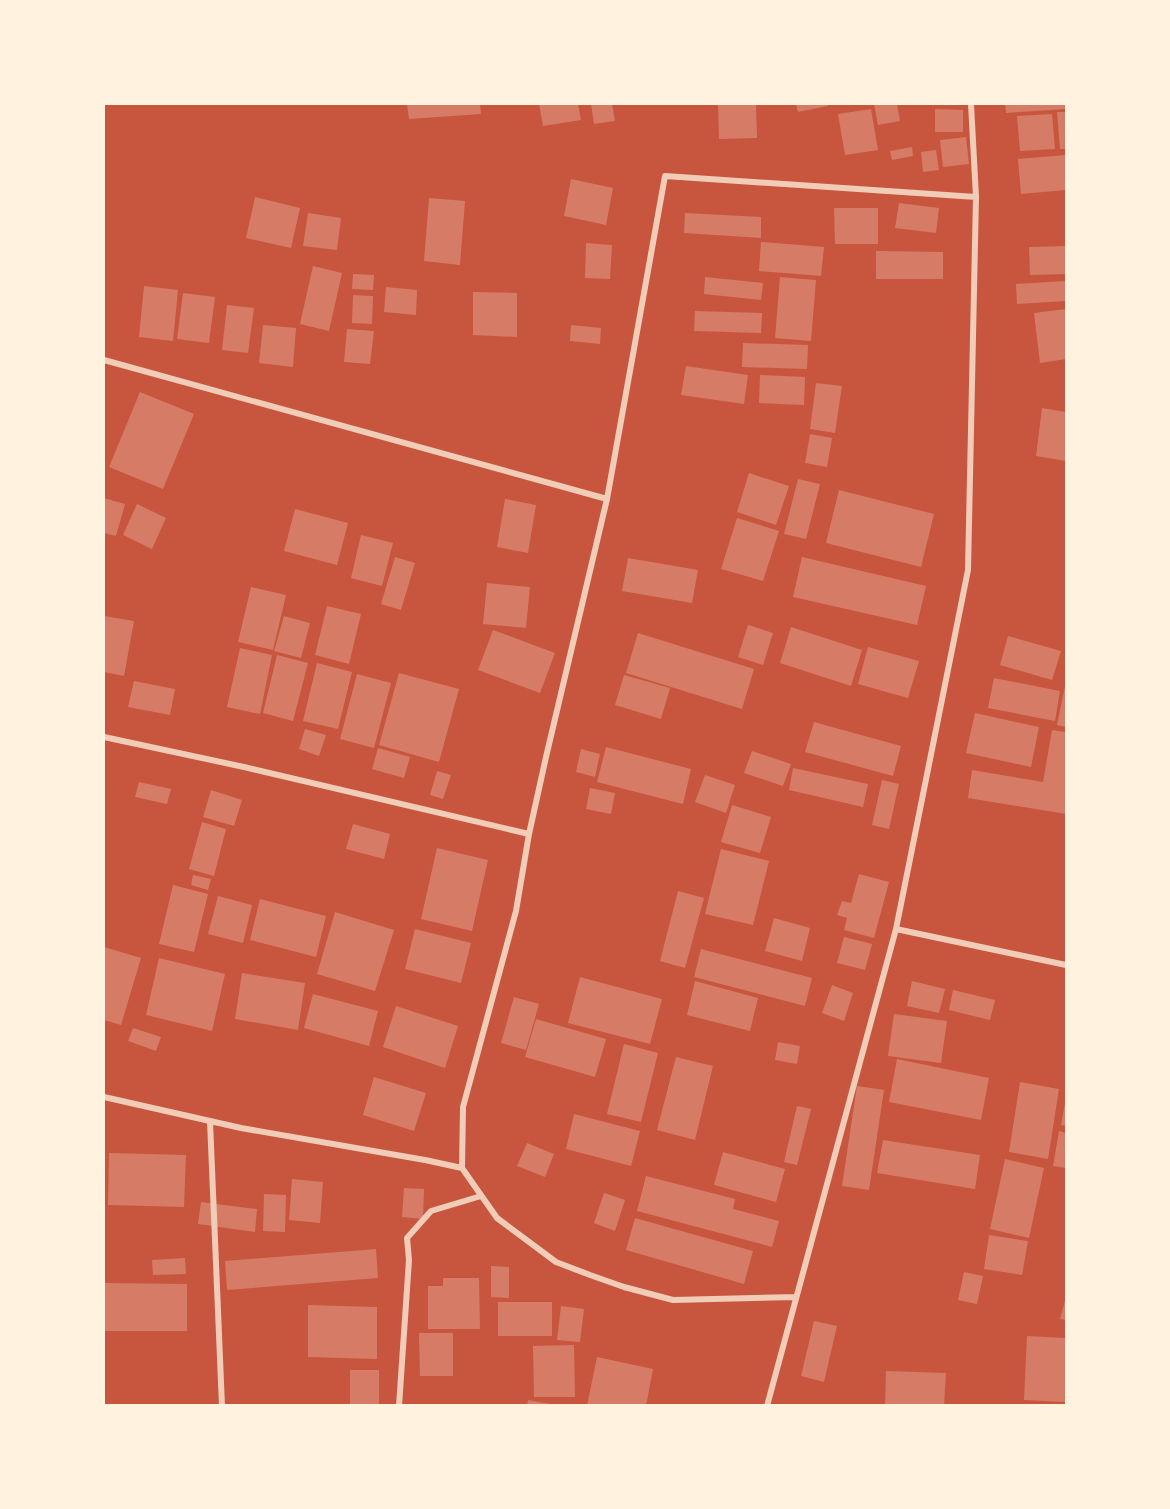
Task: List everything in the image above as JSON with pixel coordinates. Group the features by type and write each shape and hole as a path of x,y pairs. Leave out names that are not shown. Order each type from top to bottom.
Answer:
{"street":[{"path":"766,1406 896,929 968,570 976,197 970,104"},
{"path":"796,1297 673,1300 624,1287 556,1262 497,1218 462,1168 463,1107 516,911 529,834 608,499 665,176 976,197"},
{"path":"104,360 608,499"},
{"path":"104,737 244,767 529,834"},
{"path":"896,929 1066,965"},
{"path":"104,1097 210,1121 462,1168"},
{"path":"210,1121 222,1406"},
{"path":"399,1406 409,1260 407,1238 431,1211 481,1196"}],"building":[{"path":"407,104 480,104 481,114 409,119"},
{"path":"539,104 578,104 581,120 543,126"},
{"path":"591,104 612,104 615,121 594,124"},
{"path":"718,104 756,104 757,138 719,139"},
{"path":"796,104 828,104 828,106 798,112"},
{"path":"874,104 897,104 900,121 878,125"},
{"path":"1005,104 1066,104 1066,109 1006,113"},
{"path":"871,109 878,150 845,155 838,114"},
{"path":"935,109 963,110 963,132 935,132"},
{"path":"1057,112 1066,112 1066,149 1060,149"},
{"path":"1052,114 1055,149 1020,151 1017,116"},
{"path":"966,137 969,164 943,167 940,140"},
{"path":"912,147 913,156 892,160 890,151"},
{"path":"936,150 939,170 923,172 921,152"},
{"path":"1066,155 1066,190 1021,194 1018,159"},
{"path":"571,179 613,188 606,225 564,216"},
{"path":"255,197 300,208 291,248 246,238"},
{"path":"429,198 465,201 460,265 424,261"},
{"path":"899,203 939,208 936,233 895,228"},
{"path":"834,208 878,208 878,244 835,244"},
{"path":"308,213 341,218 337,250 303,246"},
{"path":"685,213 761,217 761,238 684,233"},
{"path":"761,242 824,247 821,276 759,271"},
{"path":"586,243 612,245 610,279 585,278"},
{"path":"1066,246 1066,274 1030,275 1029,247"},
{"path":"876,251 943,252 943,279 876,279"},
{"path":"313,266 342,273 329,331 300,324"},
{"path":"353,274 374,275 373,290 352,289"},
{"path":"705,277 763,283 761,300 704,294"},
{"path":"780,277 816,280 811,341 775,338"},
{"path":"1066,281 1066,301 1017,304 1016,284"},
{"path":"144,286 178,290 173,341 139,337"},
{"path":"386,287 417,290 416,315 384,312"},
{"path":"473,292 517,293 517,337 473,335"},
{"path":"183,293 215,297 209,343 177,339"},
{"path":"353,295 373,296 372,324 352,323"},
{"path":"227,305 254,308 248,353 222,350"},
{"path":"1066,309 1066,359 1040,363 1034,313"},
{"path":"695,311 762,313 761,333 694,331"},
{"path":"263,325 296,328 293,367 259,363"},
{"path":"571,325 601,328 600,344 570,341"},
{"path":"347,329 374,331 370,364 344,362"},
{"path":"743,343 808,345 807,369 742,367"},
{"path":"686,366 748,375 744,404 681,395"},
{"path":"760,375 805,377 804,405 759,403"},
{"path":"816,383 842,386 835,433 810,429"},
{"path":"140,392 194,414 163,489 109,467"},
{"path":"1042,408 1066,412 1066,461 1036,456"},
{"path":"810,434 832,438 827,467 805,463"},
{"path":"749,473 789,486 776,525 737,512"},
{"path":"798,479 820,484 806,539 784,534"},
{"path":"839,490 934,514 921,567 826,543"},
{"path":"104,498 125,504 116,536 104,533"},
{"path":"505,499 536,505 528,553 497,547"},
{"path":"137,504 166,518 152,549 123,535"},
{"path":"295,509 348,523 337,565 284,551"},
{"path":"737,518 779,531 763,581 721,569"},
{"path":"361,535 393,543 382,586 351,578"},
{"path":"395,557 415,563 401,610 381,604"},
{"path":"802,557 926,586 917,625 793,597"},
{"path":"628,558 698,570 692,603 622,591"},
{"path":"487,583 530,587 526,628 483,624"},
{"path":"251,587 286,595 273,650 238,642"},
{"path":"327,606 361,614 349,664 315,655"},
{"path":"104,616 134,621 124,676 104,672"},
{"path":"284,616 310,623 301,658 274,651"},
{"path":"748,625 773,633 763,665 738,657"},
{"path":"791,627 862,650 851,686 780,663"},
{"path":"493,630 555,653 540,693 478,670"},
{"path":"638,633 754,669 742,709 626,673"},
{"path":"1008,636 1061,651 1052,680 1000,665"},
{"path":"868,647 919,661 908,698 858,684"},
{"path":"240,648 272,655 260,714 227,707"},
{"path":"277,655 308,663 293,721 263,713"},
{"path":"317,663 352,672 338,729 303,721"},
{"path":"399,673 459,689 439,762 379,745"},
{"path":"357,674 391,683 374,748 340,739"},
{"path":"624,675 670,688 661,719 615,705"},
{"path":"994,678 1060,691 1055,721 988,708"},
{"path":"134,681 175,689 170,715 128,707"},
{"path":"1066,686 1066,727 1057,725"},
{"path":"975,713 1039,727 1031,767 966,753"},
{"path":"814,722 901,746 893,776 805,752"},
{"path":"305,729 326,735 319,756 299,749"},
{"path":"1052,730 1066,732 1066,814 968,798 972,770 1043,782"},
{"path":"606,747 691,769 683,804 597,782"},
{"path":"378,748 410,757 404,778 372,769"},
{"path":"581,749 600,754 595,777 576,772"},
{"path":"752,751 791,764 783,786 744,773"},
{"path":"793,768 868,784 863,807 789,790"},
{"path":"437,771 451,775 443,799 430,795"},
{"path":"705,775 735,785 726,813 695,802"},
{"path":"882,780 899,784 889,829 872,825"},
{"path":"139,782 171,789 167,804 135,797"},
{"path":"590,788 615,793 611,814 586,809"},
{"path":"211,790 242,800 234,826 203,817"},
{"path":"732,805 771,817 760,853 721,842"},
{"path":"202,822 226,829 214,876 189,869"},
{"path":"353,824 390,834 384,859 346,849"},
{"path":"437,848 488,860 472,931 421,919"},
{"path":"721,849 769,861 753,925 705,914"},
{"path":"859,874 889,882 874,938 844,930 847,918 837,915 842,901 851,903"},
{"path":"193,875 211,879 208,890 191,885"},
{"path":"173,885 208,894 194,952 159,944"},
{"path":"678,891 704,898 685,968 660,961"},
{"path":"218,896 252,905 243,943 208,934"},
{"path":"260,899 326,916 316,957 250,940"},
{"path":"335,912 394,930 375,991 317,974"},
{"path":"774,918 810,928 802,961 765,951"},
{"path":"415,929 471,943 461,983 405,969"},
{"path":"844,937 872,944 865,970 837,963"},
{"path":"104,947 141,958 121,1025 104,1020"},
{"path":"701,949 812,978 805,1006 694,977"},
{"path":"159,958 225,974 212,1031 146,1015"},
{"path":"242,973 305,983 298,1030 235,1019"},
{"path":"580,977 662,999 650,1044 568,1023"},
{"path":"695,981 758,998 750,1031 687,1015"},
{"path":"912,981 945,989 939,1013 907,1006"},
{"path":"832,985 853,993 844,1021 822,1013"},
{"path":"953,990 995,1000 990,1020 949,1010"},
{"path":"313,994 378,1011 369,1046 304,1028"},
{"path":"514,997 539,1004 526,1050 501,1043"},
{"path":"396,1006 458,1026 445,1068 383,1047"},
{"path":"894,1014 947,1021 941,1063 888,1056"},
{"path":"536,1019 606,1039 595,1077 525,1057"},
{"path":"133,1028 161,1037 156,1051 128,1041"},
{"path":"778,1042 800,1046 797,1064 775,1060"},
{"path":"624,1044 658,1053 641,1122 607,1114"},
{"path":"676,1057 713,1066 695,1140 657,1130"},
{"path":"897,1059 989,1078 981,1120 889,1102"},
{"path":"374,1077 426,1093 414,1131 363,1115"},
{"path":"1020,1082 1059,1089 1048,1159 1009,1152"},
{"path":"857,1086 884,1090 869,1190 842,1186"},
{"path":"1066,1103 1066,1126 1061,1125"},
{"path":"797,1106 811,1109 797,1165 784,1162"},
{"path":"574,1114 640,1131 631,1166 566,1149"},
{"path":"1059,1131 1066,1133 1066,1168 1053,1166"},
{"path":"883,1140 980,1155 975,1189 877,1173"},
{"path":"527,1143 554,1154 545,1177 517,1166"},
{"path":"723,1152 785,1169 776,1202 714,1185"},
{"path":"109,1153 186,1155 184,1207 108,1205"},
{"path":"1005,1159 1044,1168 1029,1238 990,1229"},
{"path":"646,1176 735,1199 733,1209 779,1221 772,1247 637,1211"},
{"path":"292,1179 323,1182 320,1223 289,1220"},
{"path":"404,1188 424,1189 423,1219 402,1217"},
{"path":"604,1193 625,1200 615,1231 594,1223"},
{"path":"264,1194 286,1195 285,1232 263,1231"},
{"path":"201,1202 257,1209 255,1232 198,1224"},
{"path":"635,1218 753,1251 744,1284 626,1250"},
{"path":"989,1235 1028,1241 1022,1275 984,1269"},
{"path":"376,1249 378,1278 227,1290 225,1261"},
{"path":"185,1258 186,1274 153,1275 152,1260"},
{"path":"491,1266 509,1267 509,1298 491,1297"},
{"path":"964,1272 983,1276 977,1304 958,1300"},
{"path":"443,1278 479,1278 480,1329 428,1329 428,1286 443,1286"},
{"path":"104,1283 187,1284 187,1331 104,1331"},
{"path":"1066,1297 1066,1320 1060,1319"},
{"path":"498,1302 552,1302 552,1336 498,1336"},
{"path":"308,1305 377,1307 377,1359 308,1357"},
{"path":"561,1306 584,1309 580,1342 557,1340"},
{"path":"814,1321 837,1326 824,1382 801,1376"},
{"path":"419,1333 453,1333 453,1376 420,1376"},
{"path":"1027,1336 1066,1338 1066,1402 1024,1400"},
{"path":"574,1345 575,1397 534,1397 533,1346"},
{"path":"597,1357 653,1369 646,1406 587,1406"},
{"path":"350,1370 379,1370 379,1406 350,1406"},
{"path":"886,1371 946,1373 944,1406 885,1406"},
{"path":"528,1400 550,1404 549,1406 527,1406"}]}
